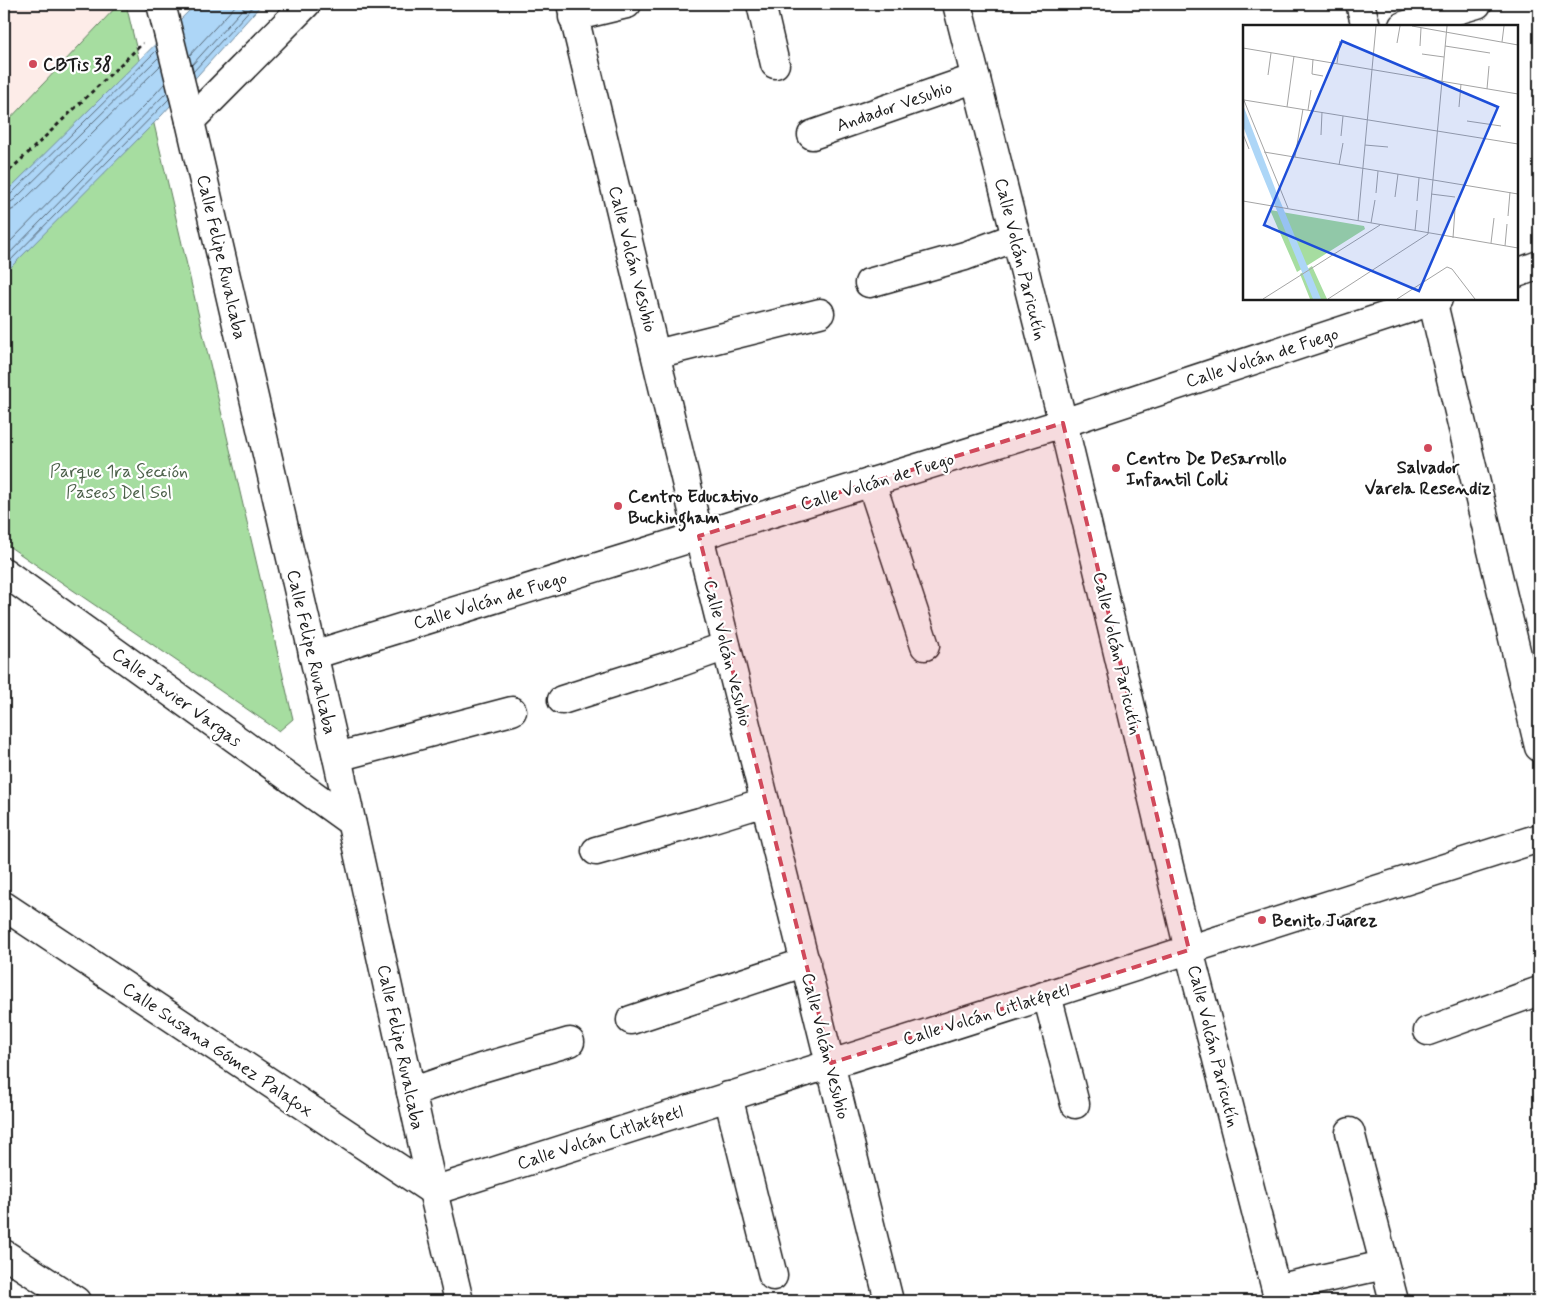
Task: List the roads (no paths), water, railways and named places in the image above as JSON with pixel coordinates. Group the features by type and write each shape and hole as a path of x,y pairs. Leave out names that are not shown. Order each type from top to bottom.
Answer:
{"street":[{"path":"190,121 306,4"},
{"path":"572,10 627,4"},
{"path":"761,4 775,64"},
{"name":"Calle Volcán Paricutín","path":"957,4 1063,424 1189,950 1277,1295"},
{"path":"1360,4 1366,25"},
{"path":"1406,25 1477,4"},
{"name":"Calle Volcán Vesubio","path":"572,10 726,646 889,1301"},
{"name":"Calle Felipe Ruvalcaba","path":"164,12 337,757 432,1191 459,1301"},
{"name":"Andador Vesubio","path":"812,135 976,78"},
{"path":"869,282 965,256 1016,237"},
{"path":"1518,273 1539,265"},
{"name":"Calle Volcán de Fuego","path":"313,655 1063,424 1431,300"},
{"path":"1434,300 1539,747"},
{"path":"656,354 820,313"},
{"path":"871,482 926,646"},
{"name":"Calle Javier Vargas","path":"4,572 351,822"},
{"path":"562,700 726,646"},
{"path":"337,757 512,711"},
{"path":"596,851 766,802"},
{"name":"Calle Volcán Citlatépetl","path":"432,1191 1539,838"},
{"name":"Calle Susana Gómez Palafox","path":"4,906 432,1191"},
{"path":"630,1020 806,962"},
{"path":"1428,1030 1539,991"},
{"path":"1048,995 1075,1104"},
{"path":"411,1092 481,1068 570,1042"},
{"path":"728,1096 773,1276"},
{"path":"1350,1132 1394,1301"},
{"path":"4,1254 76,1301"},
{"path":"1277,1295 1384,1264"}],"water":[{"path":"196,4 262,4 162,115 4,274 4,194"}],"place":[{"name":"CBTis 38","path":"33,64"},
{"name":"Salvador Varela Resendiz","path":"1428,448"},
{"name":"Centro De Desarrollo Infantil Colli","path":"1116,468"},
{"name":"Centro Educativo Buckingham","path":"618,506"},
{"name":"Benito Juarez","path":"1262,920"}],"park label":[{"name":"Parque 1ra Sección Paseos Del Sol","path":"119,481"}]}
